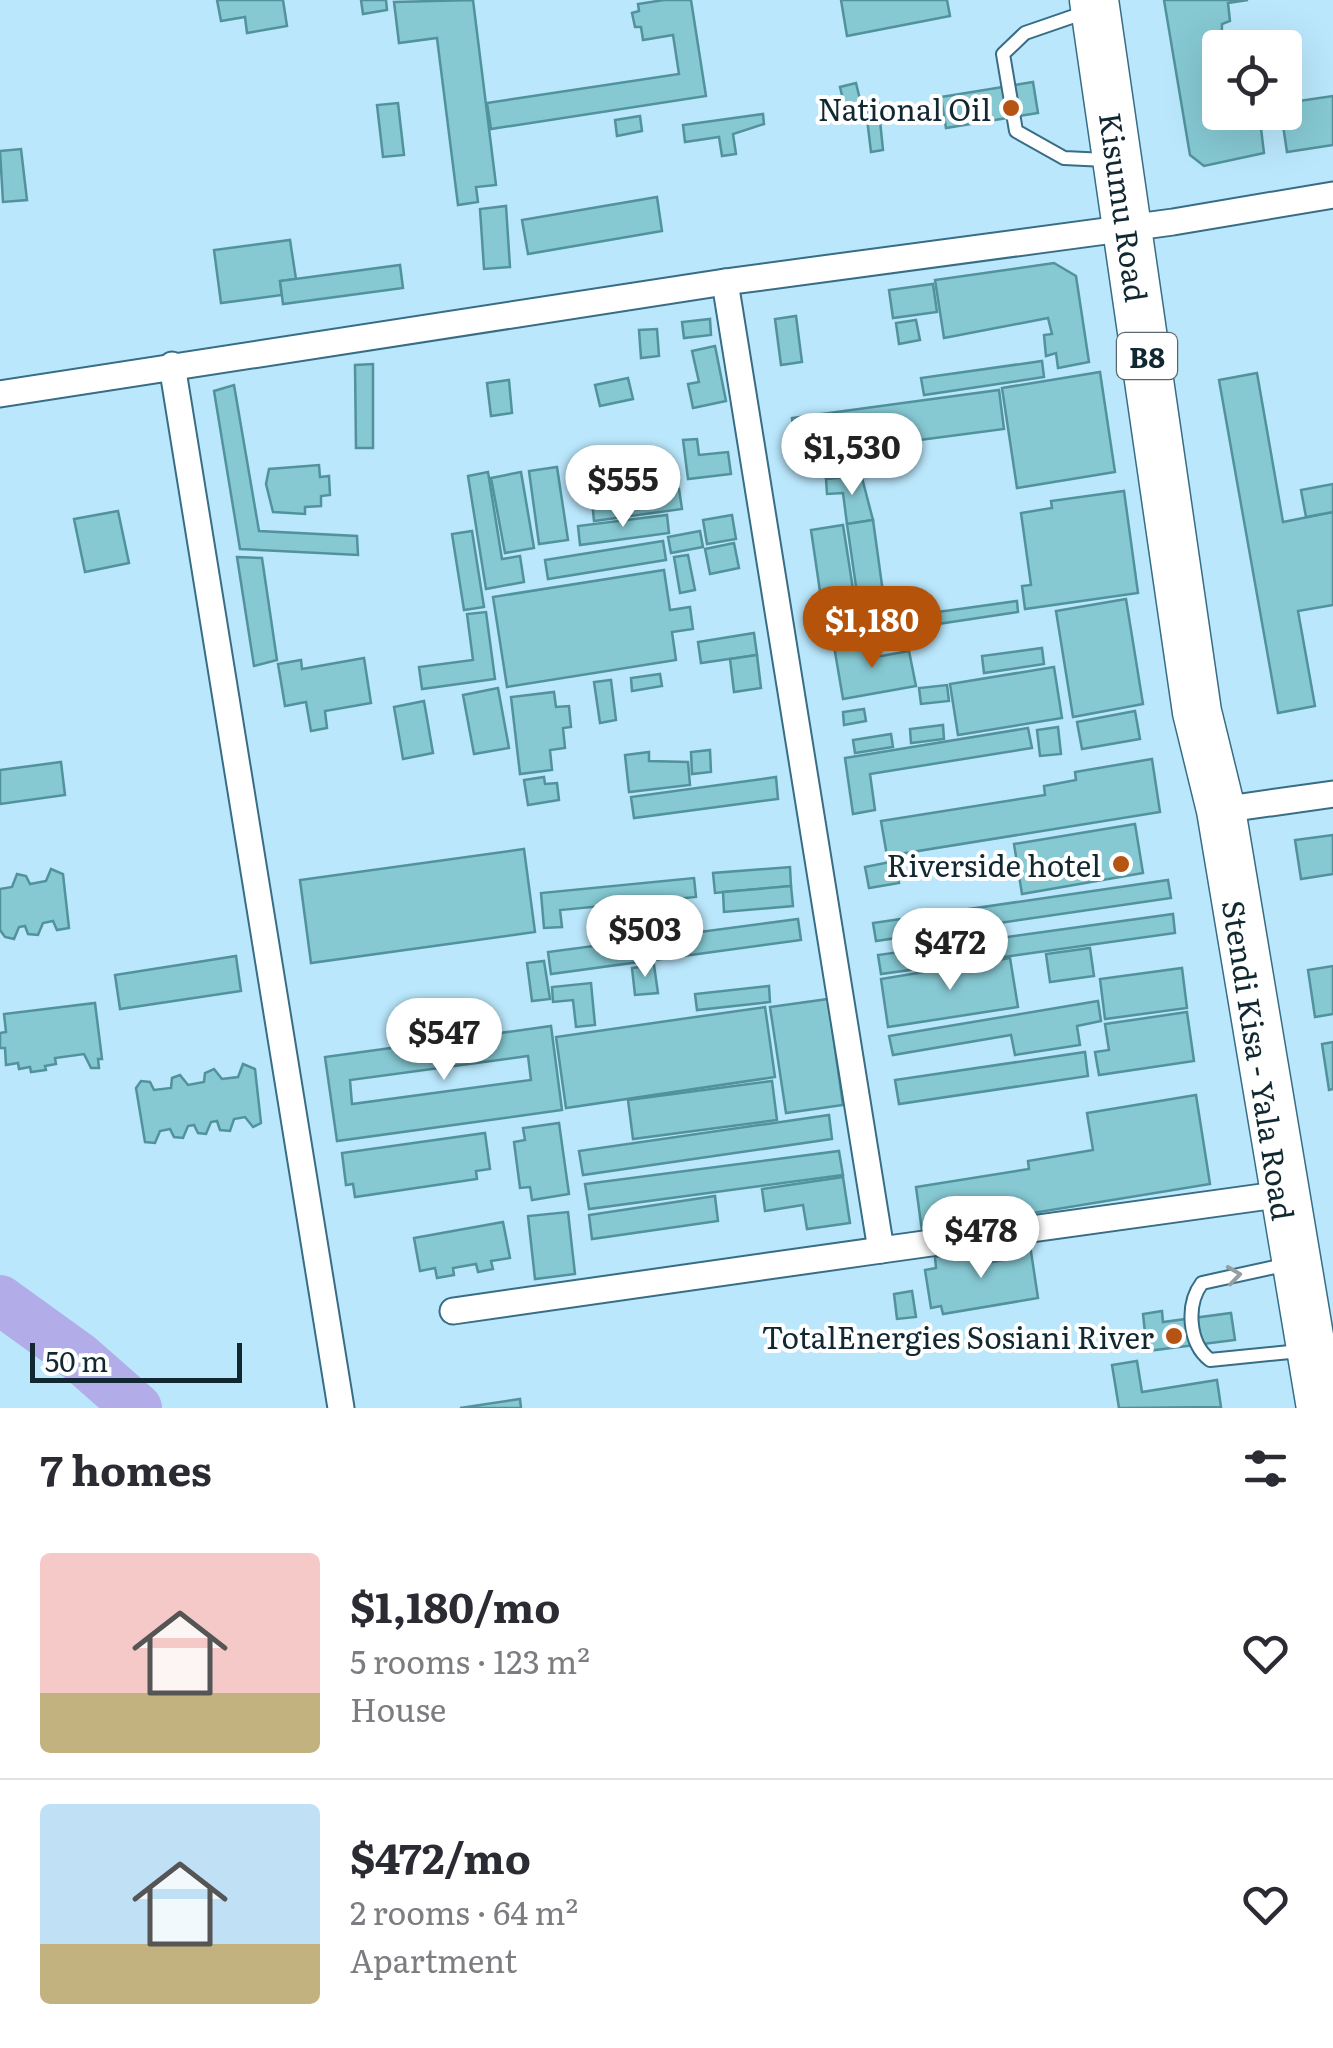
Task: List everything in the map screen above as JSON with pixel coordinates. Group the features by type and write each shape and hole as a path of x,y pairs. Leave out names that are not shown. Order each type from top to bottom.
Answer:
{"highway":[{"name":"Kisumu Road","path":"1095,4 1197,712"},
{"name":"Stendi Kisa - Yala Road","path":"1197,712 1210,811 1321,1408"},
{"name":"B8","path":"1210,811 1262,1198 1303,1408"}],"street":[{"path":"0,394 725,282 1333,195"},
{"path":"725,282 881,1250"},
{"path":"172,365 341,1408"},
{"path":"1210,811 1333,794"},
{"path":"453,1312 1262,1198"}],"lane":[{"path":"1095,4 1025,33 1003,54 1016,131 1064,158 1118,160"},
{"path":"1276,1267 1202,1282 1191,1296 1192,1328 1200,1352 1210,1360 1290,1352"}],"building":[{"path":"217,0 283,0 287,26 247,33 245,17 221,21"},
{"path":"361,0 386,0 387,10 363,14"},
{"path":"473,0 496,185 476,187 478,202 458,205 437,38 399,43 394,2"},
{"path":"691,0 706,96 491,129 487,103 679,74 673,35 643,40 641,27 635,27 632,13 639,11 638,4"},
{"path":"841,0 947,0 950,16 847,36"},
{"path":"1164,0 1248,0 1228,3 1230,21 1222,24 1222,30 1202,30 1202,130 1261,130 1264,153 1204,166 1190,155"},
{"path":"1033,82 1038,113 946,128 941,97"},
{"path":"856,83 863,112 847,116 840,87"},
{"path":"1333,96 1333,145 1287,152 1284,130 1302,130 1302,101"},
{"path":"878,101 883,150 871,152 865,102"},
{"path":"398,103 404,155 383,157 377,105"},
{"path":"763,114 764,124 733,134 736,154 722,156 719,137 685,142 683,125"},
{"path":"640,116 642,131 617,136 615,120"},
{"path":"21,149 27,200 3,202 0,151"},
{"path":"657,197 662,231 528,254 522,220"},
{"path":"506,206 510,267 484,269 480,209"},
{"path":"290,240 296,279 280,281 282,295 221,303 214,250"},
{"path":"1054,263 1076,276 1089,362 1058,368 1056,353 1046,356 1044,335 1052,334 1048,318 944,338 935,280"},
{"path":"400,265 403,288 283,304 280,281"},
{"path":"933,284 937,312 893,318 889,290"},
{"path":"796,316 802,362 781,365 775,319"},
{"path":"710,319 711,335 684,338 682,322"},
{"path":"916,320 920,340 899,344 896,323"},
{"path":"657,329 659,356 641,358 639,330"},
{"path":"715,346 726,401 693,408 688,384 699,382 692,351"},
{"path":"1042,361 1044,377 924,395 921,378"},
{"path":"373,364 373,448 356,448 355,365"},
{"path":"1100,372 1115,472 1017,488 1002,388"},
{"path":"1257,373 1283,522 1333,512 1333,605 1298,611 1315,706 1278,713 1219,380"},
{"path":"628,378 633,399 600,406 595,385"},
{"path":"509,380 512,413 491,416 487,383"},
{"path":"234,385 259,531 357,536 358,555 240,549 214,391"},
{"path":"999,390 1004,429 797,456 792,418"},
{"path":"697,439 699,455 728,452 731,474 688,479 683,440"},
{"path":"656,448 659,465 608,474 611,489 591,492 586,460"},
{"path":"319,465 320,477 329,476 330,495 321,496 321,506 305,507 305,514 273,512 266,484 269,469"},
{"path":"557,467 568,540 539,544 529,471"},
{"path":"488,472 502,559 520,556 524,582 486,589 468,476"},
{"path":"521,472 534,548 505,553 491,478"},
{"path":"862,478 873,520 847,524 843,493 827,494 826,479"},
{"path":"1333,484 1333,512 1306,517 1301,490"},
{"path":"679,489 682,509 594,521 592,501"},
{"path":"1124,491 1138,593 1025,609 1022,586 1031,585 1021,513 1052,508 1051,501"},
{"path":"118,511 129,563 85,572 74,519"},
{"path":"667,515 669,533 580,545 578,526"},
{"path":"732,515 736,539 707,544 703,520"},
{"path":"873,520 885,607 897,605 900,629 863,635 847,524"},
{"path":"843,525 860,634 827,639 811,530"},
{"path":"472,531 484,607 464,610 452,534"},
{"path":"700,531 703,547 671,553 668,537"},
{"path":"663,541 666,560 548,579 545,560"},
{"path":"734,543 739,568 710,574 705,549"},
{"path":"688,555 695,590 680,593 674,557"},
{"path":"237,557 262,558 277,660 254,666"},
{"path":"664,570 670,610 690,607 693,629 672,632 676,660 507,687 493,597"},
{"path":"1126,599 1143,704 1073,717 1056,611"},
{"path":"1017,601 1018,612 918,627 916,615"},
{"path":"486,612 495,679 422,689 419,667 473,660 467,614"},
{"path":"754,633 757,655 701,663 698,642"},
{"path":"867,640 870,658 909,651 916,686 843,699 834,646"},
{"path":"1042,648 1044,664 984,673 982,656"},
{"path":"757,655 761,688 734,692 730,659"},
{"path":"364,658 371,703 325,711 327,728 311,731 306,702 285,706 278,664 301,660 302,669"},
{"path":"1054,667 1062,718 958,735 950,684"},
{"path":"660,674 662,686 632,691 631,678"},
{"path":"611,680 616,720 600,723 594,682"},
{"path":"947,685 949,701 921,704 919,688"},
{"path":"498,688 509,748 474,754 463,695"},
{"path":"554,692 556,707 569,706 571,727 563,728 565,748 550,750 552,770 520,774 511,697"},
{"path":"424,701 433,753 403,759 394,707"},
{"path":"864,709 866,721 844,725 843,712"},
{"path":"1135,711 1140,739 1082,749 1077,722"},
{"path":"943,725 944,739 911,743 910,729"},
{"path":"1058,727 1061,754 1040,756 1037,730"},
{"path":"1028,728 1032,748 870,774 875,810 853,814 845,758"},
{"path":"891,734 893,747 855,753 853,740"},
{"path":"710,750 711,772 692,774 691,752"},
{"path":"649,752 649,761 688,762 690,785 629,792 625,755"},
{"path":"1152,759 1160,812 887,856 881,821 1045,795 1044,786 1076,780 1075,772"},
{"path":"61,762 65,795 0,804 0,770"},
{"path":"544,777 545,784 557,783 559,800 528,805 524,780"},
{"path":"776,777 778,799 634,818 631,797"},
{"path":"1135,824 1143,873 1022,894 1014,844"},
{"path":"1333,835 1333,874 1301,879 1295,840"},
{"path":"524,849 535,932 311,963 300,880"},
{"path":"895,861 899,883 869,888 865,867"},
{"path":"790,867 791,886 715,893 713,873"},
{"path":"51,869 63,874 69,928 57,930 53,921 43,923 38,935 28,934 25,926 19,927 14,939 5,937 0,930 0,889 12,887 17,874 26,876 30,884 46,881"},
{"path":"694,878 696,897 560,910 562,927 544,928 541,893"},
{"path":"1168,880 1171,898 876,941 873,923"},
{"path":"791,886 793,906 724,912 723,892"},
{"path":"1173,914 1175,933 881,974 878,955"},
{"path":"798,919 801,940 551,974 548,952"},
{"path":"1090,948 1094,976 1050,982 1046,954"},
{"path":"236,956 241,991 120,1009 115,975"},
{"path":"1010,958 1018,1007 888,1027 881,979"},
{"path":"544,961 550,999 532,1001 527,963"},
{"path":"654,965 658,993 635,995 632,968"},
{"path":"1333,966 1333,1014 1315,1017 1308,970"},
{"path":"1182,968 1187,1008 1105,1019 1100,979"},
{"path":"591,983 595,1025 576,1027 573,1000 553,1002 552,987"},
{"path":"769,986 770,1002 697,1010 695,994"},
{"path":"828,999 843,1105 786,1113 770,1007"},
{"path":"1098,1001 1101,1021 1077,1026 1080,1045 1015,1055 1011,1035 893,1055 889,1036"},
{"path":"95,1003 102,1059 98,1059 99,1068 91,1068 84,1054 55,1058 56,1064 45,1066 46,1070 31,1072 30,1067 19,1069 18,1063 6,1065 5,1048 0,1048 0,1033 6,1032 4,1014"},
{"path":"765,1007 775,1077 566,1108 556,1037"},
{"path":"1187,1012 1194,1061 1099,1075 1095,1052 1109,1050 1105,1024"},
{"path":"551,1026 562,1110 337,1141 325,1057","holes":["528,1056 531,1080 352,1104 350,1080"]},
{"path":"1333,1042 1333,1089 1329,1090 1322,1044"},
{"path":"1085,1052 1088,1076 899,1104 895,1080"},
{"path":"243,1064 255,1069 261,1123 253,1127 245,1117 234,1119 230,1131 220,1130 217,1121 211,1122 206,1134 198,1133 194,1125 188,1126 183,1138 174,1137 170,1129 160,1131 155,1143 145,1142 136,1088 141,1081 150,1082 154,1090 171,1088 172,1078 180,1075 188,1085 204,1082 205,1073 214,1069 222,1079 238,1077"},
{"path":"772,1081 777,1120 633,1139 628,1100"},
{"path":"1196,1095 1210,1184 922,1231 916,1187 1029,1169 1028,1161 1093,1150 1087,1113"},
{"path":"829,1115 832,1139 583,1175 579,1151"},
{"path":"559,1123 569,1194 532,1200 530,1187 520,1188 514,1142 525,1140 523,1128"},
{"path":"485,1133 490,1169 476,1171 477,1179 355,1197 353,1184 346,1185 342,1153"},
{"path":"839,1151 843,1175 589,1209 585,1184"},
{"path":"843,1177 850,1223 807,1229 803,1205 765,1211 762,1189"},
{"path":"715,1196 718,1221 592,1239 589,1215"},
{"path":"568,1212 575,1274 535,1279 528,1216"},
{"path":"503,1222 510,1258 491,1261 493,1269 478,1272 476,1264 453,1268 454,1275 437,1278 435,1268 420,1271 414,1238"},
{"path":"1030,1245 1038,1298 943,1314 941,1306 931,1308 925,1270 936,1268 935,1257 973,1251 975,1265 1009,1259 1008,1249"},
{"path":"912,1291 916,1317 897,1319 894,1294"},
{"path":"1162,1311 1163,1322 1231,1313 1235,1340 1147,1351 1143,1314"},
{"path":"1137,1361 1142,1392 1217,1380 1221,1407 1119,1408 1112,1365"},
{"path":"520,1399 521,1408 460,1408"}],"waterway":[{"path":"0,1300 79,1357 137,1408"}],"place":[{"name":"National Oil","path":"1011,108"},
{"name":"Riverside hotel","path":"1121,864"},
{"name":"TotalEnergies Sosiani River","path":"1174,1336"}]}
